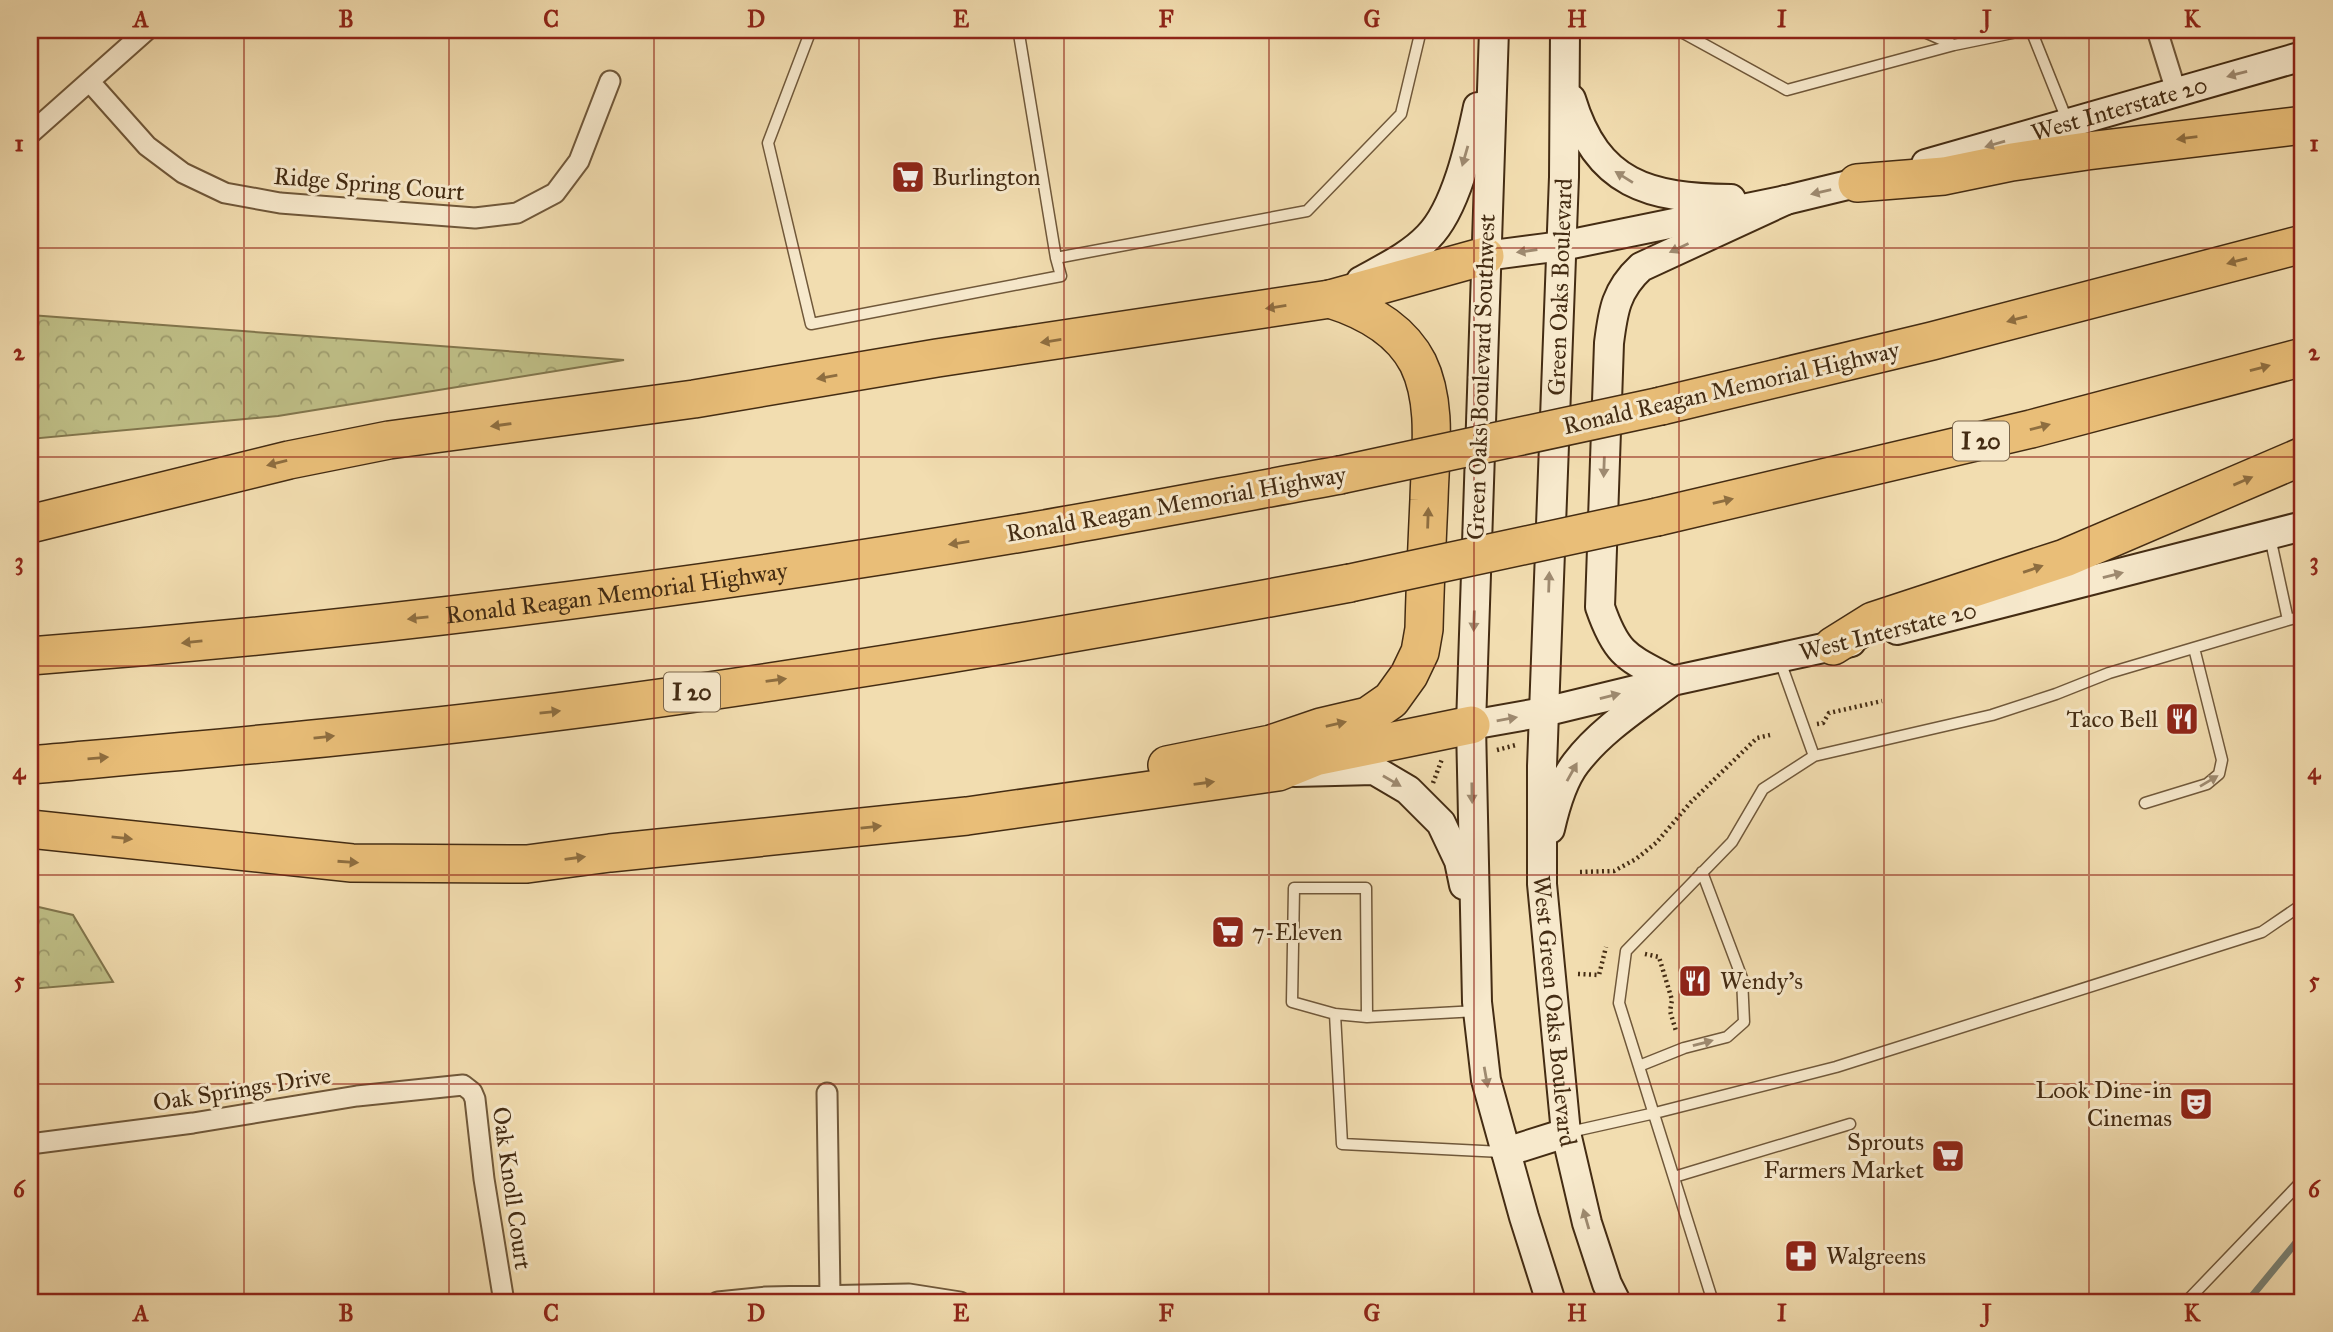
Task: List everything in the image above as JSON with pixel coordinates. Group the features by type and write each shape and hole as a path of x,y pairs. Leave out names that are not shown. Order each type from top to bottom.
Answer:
{"highway":[{"path":"1857,183 1944,176 2075,153 2303,125"},
{"name":"Ronald Reagan Memorial Highway","path":"30,656 304,631 630,592 1026,532 1340,475 1661,407 1932,341 2303,244"},
{"path":"30,524 289,460 389,440 694,400 937,358 1330,299 1485,256"},
{"path":"967,816 1013,795 1271,744 1321,727 1368,716 1391,700 1409,675 1420,652 1424,629 1431,424 1427,389 1418,363 1403,341 1357,307 1330,299"},
{"name":"I 20","path":"30,765 563,711 888,664 1150,620 1350,583 1657,517 2031,429 2303,356"},
{"path":"1833,646 1873,621 2065,558 2303,456"},
{"path":"30,830 352,863 527,864 967,816 1278,772 1315,757 1483,738"}],"main road":[{"name":"Green Oaks Boulevard Southwest","path":"1483,738 1485,256 1493,36"},
{"path":"1330,299 1399,259 1429,236 1453,199 1475,124 1493,36"},
{"path":"1565,41 1569,91 1587,139 1604,163 1629,182 1690,198 1786,200"},
{"name":"Green Oaks Boulevard","path":"1544,712 1562,246 1565,41"},
{"name":"West Interstate 20","path":"1485,256 1562,246 1857,183 2303,56"},
{"path":"1542,884 1555,805 1575,764 1611,728 1672,681 1631,659 1618,647 1608,632 1600,607 1609,343 1612,318 1620,292 1642,267 1786,200"},
{"name":"West Interstate 20","path":"1483,738 1544,712 1833,646 2303,526"},
{"name":"West Green Oaks Boulevard","path":"1544,712 1542,884 1566,1133 1587,1223 1616,1302"},
{"path":"1483,738 1474,928 1478,1011 1486,1080 1551,1302"},
{"path":"1278,772 1374,770 1408,790 1441,823 1459,861 1474,928"},
{"path":"1506,1152 1566,1133"}],"street":[{"path":"30,134 148,30"},
{"path":"2157,30 2176,91"},
{"name":"Ridge Spring Court","path":"90,82 147,146 183,173 225,193 280,202 475,218 517,213 555,193 579,161 610,81"},
{"name":"Oak Springs Drive","path":"30,1144 193,1123 357,1096 463,1084"},
{"name":"Oak Knoll Court","path":"463,1084 475,1099 484,1179 504,1302"},
{"path":"827,1093 830,1295"},
{"path":"718,1302 766,1297 909,1294 960,1302"}],"lane":[{"path":"811,30 768,143 811,324 1061,276 1018,34 1022,30"},
{"path":"1056,258 1307,211 1401,114 1421,30"},
{"path":"1678,30 1787,90 1954,46 2029,30 2068,124"},
{"path":"1920,30 1954,46"},
{"path":"2270,534 2288,620"},
{"path":"1713,1302 1619,1003 1626,951 1732,842 1763,789 1814,756 1992,715 2109,673 2303,616"},
{"path":"2145,803 2207,784 2219,774 2221,760 2194,648"},
{"path":"1779,658 1814,756"},
{"path":"1639,1066 1684,1048 1727,1037 1744,1021 1742,978 1702,872"},
{"path":"1367,1017 1366,888 1294,888 1292,1002 1335,1014 1367,1017 1478,1011"},
{"path":"1566,1133 1655,1114 1836,1068 2262,932 2303,904"},
{"path":"1335,1014 1342,1144 1506,1152"},
{"path":"1674,1177 1850,1124"},
{"path":"2186,1302 2303,1180"}],"path":[{"path":"1810,726 1823,723 1829,713 1882,701"},
{"path":"1580,872 1614,871 1636,859 1656,843 1691,802 1757,738 1770,735"},
{"path":"1483,738 1516,745"},
{"path":"1428,790 1444,754"},
{"path":"1578,974 1599,975 1606,947"},
{"path":"1637,953 1659,957 1666,972 1672,1000 1670,1011 1676,1031"}],"green space":[{"path":"30,315 624,360 278,416 30,439"},
{"path":"30,905 73,915 113,982 30,989"}],"waterway":[{"path":"2247,1302 2303,1234"}],"place":[{"name":"Burlington","path":"908,177"},
{"name":"Taco Bell","path":"2182,719"},
{"name":"7-Eleven","path":"1228,932"},
{"name":"Wendy's","path":"1695,981"},
{"name":"Look Dine-in Cinemas","path":"2196,1104"},
{"name":"Sprouts Farmers Market","path":"1948,1156"},
{"name":"Walgreens","path":"1801,1256"}]}
